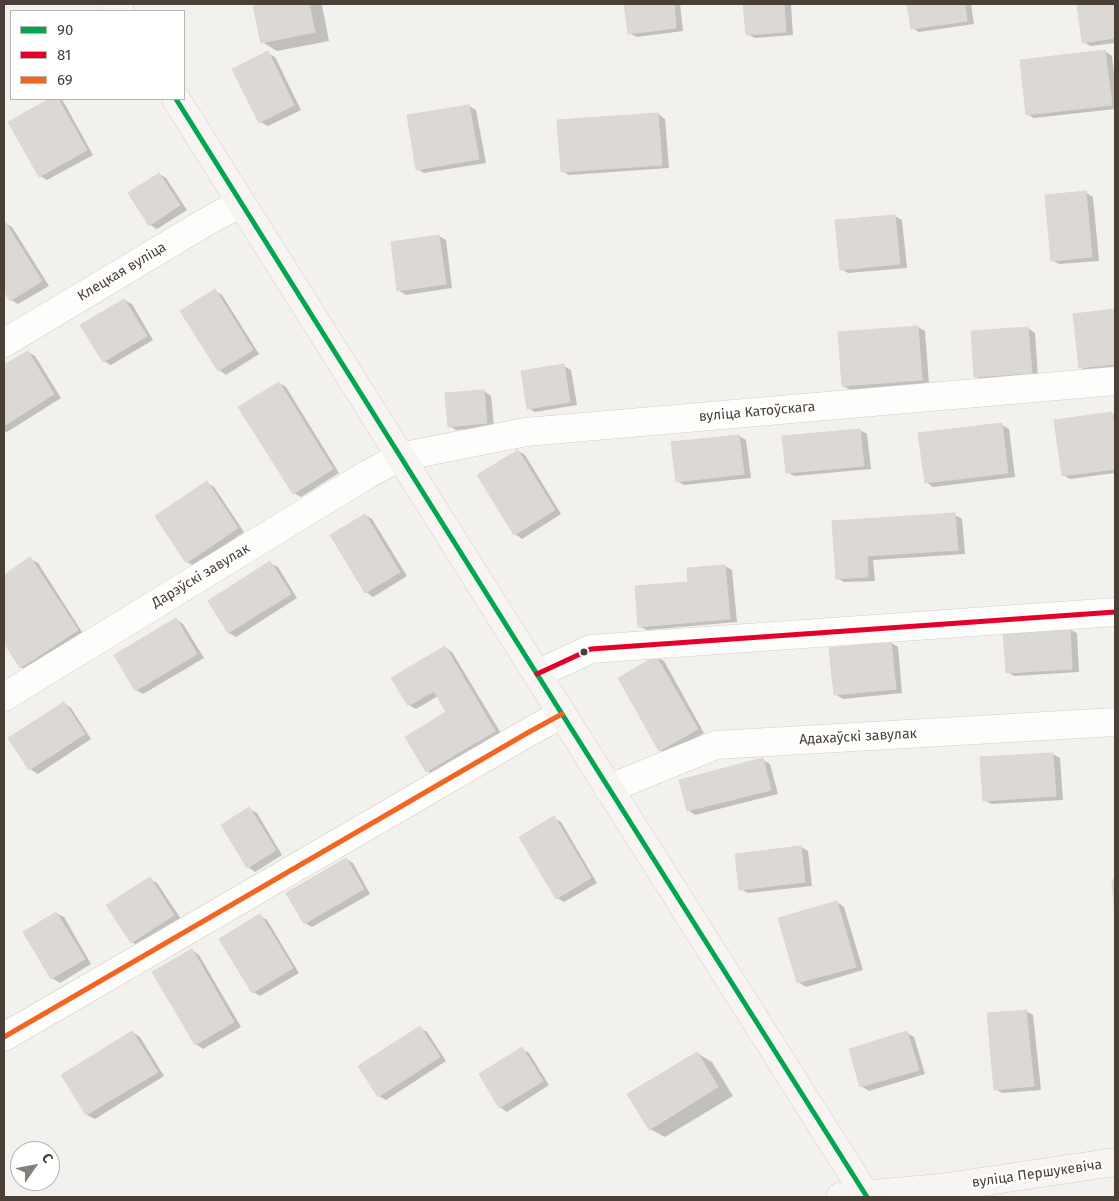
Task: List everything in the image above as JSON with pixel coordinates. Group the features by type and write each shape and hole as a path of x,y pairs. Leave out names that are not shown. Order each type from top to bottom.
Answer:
{"main road":[{"path":"177,100 562,714 858,1196"},
{"name":"вуліца Першукевіча","path":"858,1196 940,1188 1115,1162"}],"street":[{"name":"Клецкая вуліца","path":"4,342 241,203"},
{"name":"вуліца Катоўскага","path":"400,456 526,432 1115,381"},
{"name":"Дарэўскі завулак","path":"4,697 400,456"},
{"path":"536,674 591,649 1115,612"},
{"path":"4,1037 562,714"},
{"name":"Адахаўскі завулак","path":"608,789 716,746 1115,722"}],"building":[{"path":"262,4 309,4 315,32 261,43 253,6"},
{"path":"624,4 674,4 676,28 628,34"},
{"path":"743,4 784,4 786,32 746,35"},
{"path":"907,4 965,4 967,21 911,29"},
{"path":"1077,4 1115,4 1115,38 1082,43"},
{"path":"1105,50 1112,105 1026,115 1020,60"},
{"path":"268,51 294,105 259,123 232,69"},
{"path":"47,100 59,100 87,150 39,177 8,122"},
{"path":"469,105 479,159 416,170 407,115"},
{"path":"658,113 662,165 561,172 557,120"},
{"path":"159,173 180,205 149,226 128,193"},
{"path":"1086,191 1092,257 1051,261 1045,195"},
{"path":"895,215 900,264 840,270 835,220"},
{"path":"4,222 42,281 10,301 4,291"},
{"path":"439,235 446,284 397,291 391,242"},
{"path":"215,289 253,350 218,371 180,311"},
{"path":"124,299 147,336 103,362 80,325"},
{"path":"1115,309 1115,364 1079,368 1073,314"},
{"path":"918,326 922,380 842,386 838,332"},
{"path":"1028,327 1032,373 974,377 971,331"},
{"path":"28,351 54,394 4,426 4,365"},
{"path":"564,364 570,402 527,409 521,371"},
{"path":"279,382 333,469 293,494 238,407"},
{"path":"484,390 487,423 448,427 445,393"},
{"path":"1112,412 1115,436 1115,469 1062,476 1054,420"},
{"path":"1002,423 1008,473 925,483 918,433"},
{"path":"860,429 864,466 786,473 782,436"},
{"path":"739,435 744,474 676,482 671,442"},
{"path":"518,450 555,510 514,535 477,475"},
{"path":"207,481 238,528 186,563 155,516"},
{"path":"955,513 958,550 867,556 868,577 836,579 832,521"},
{"path":"365,514 400,572 365,593 330,535"},
{"path":"30,557 78,630 20,668 4,643 4,575"},
{"path":"270,561 291,594 228,633 208,601"},
{"path":"725,565 730,619 638,627 635,586 688,582 687,568"},
{"path":"176,618 197,654 135,691 114,655"},
{"path":"1070,627 1072,669 1006,673 1003,632"},
{"path":"891,642 896,689 834,695 829,648"},
{"path":"445,646 495,731 426,772 405,737 446,712 434,691 408,706 391,678"},
{"path":"656,656 698,729 659,751 618,678"},
{"path":"64,702 85,734 29,770 8,738"},
{"path":"1053,753 1056,796 983,801 980,757"},
{"path":"763,758 771,790 687,811 679,780"},
{"path":"249,807 276,850 247,868 221,825"},
{"path":"554,816 591,878 556,899 519,837"},
{"path":"801,846 805,882 739,890 735,854"},
{"path":"346,858 364,889 304,924 286,893"},
{"path":"150,877 174,915 131,943 106,905"},
{"path":"1115,879 1115,920 1112,880"},
{"path":"837,901 856,967 797,983 778,918"},
{"path":"56,912 85,959 51,979 23,932"},
{"path":"260,914 293,968 252,993 219,939"},
{"path":"192,949 234,1022 195,1045 152,972"},
{"path":"1026,1010 1034,1086 994,1090 987,1013"},
{"path":"420,1026 440,1057 378,1097 358,1066"},
{"path":"132,1031 158,1072 86,1115 61,1075"},
{"path":"907,1031 919,1070 860,1087 849,1049"},
{"path":"522,1047 543,1081 499,1108 479,1074"},
{"path":"697,1052 718,1087 649,1130 627,1094"}],"transit line":[{"name":"90","path":"177,100 867,1197"},
{"name":"81","path":"537,674 591,649 1115,612"},
{"name":"69","path":"4,1037 562,714"}]}
